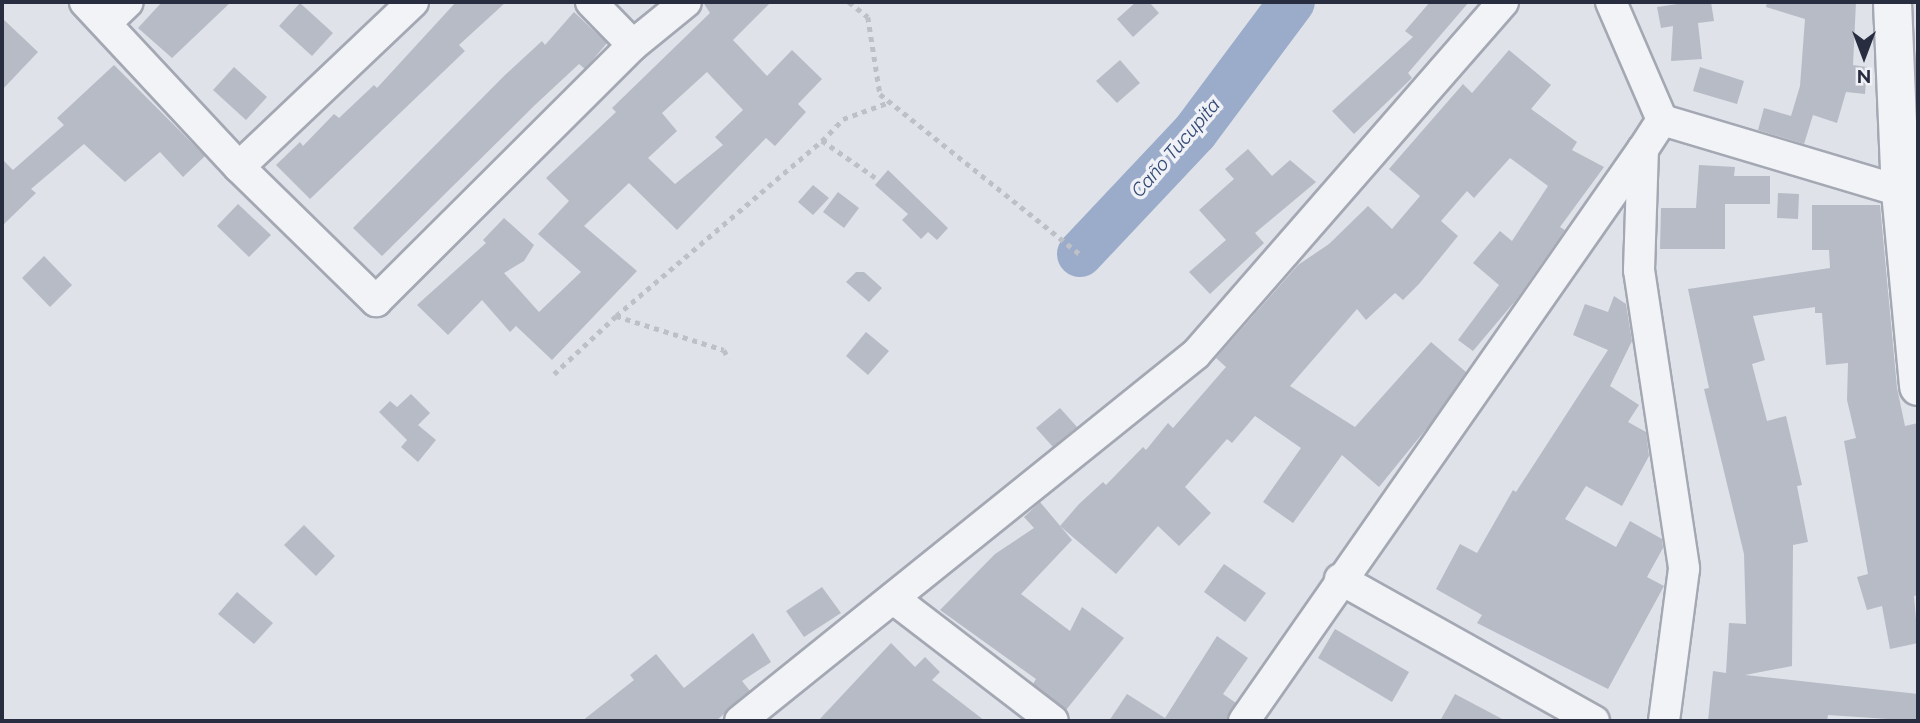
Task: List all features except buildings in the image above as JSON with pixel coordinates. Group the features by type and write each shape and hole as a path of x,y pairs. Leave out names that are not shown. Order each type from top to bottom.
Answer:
{"street":[{"path":"85,2 239,167 376,301 633,45 686,2"},
{"path":"106,23 128,2"},
{"path":"239,167 413,2"},
{"path":"591,2 633,45"},
{"path":"740,721 1196,354 1503,2"},
{"path":"1611,2 1662,120"},
{"path":"1892,2 1900,191 1917,376"},
{"path":"1244,721 1340,579 1662,120"},
{"path":"1662,120 1900,191"},
{"path":"1643,149 1639,270 1684,569 1664,721"},
{"path":"1340,579 1594,721"},
{"path":"894,599 1053,721"}],"path":[{"path":"849,2 867,17 880,94 1080,254"},
{"path":"875,178 822,141 843,119 890,102"},
{"path":"554,374 616,316 826,137"},
{"path":"616,316 670,330 700,346 723,350 729,359"}],"waterway":[{"name":"Caño Tucupita","path":"1080,254 1195,132 1292,2"}]}
